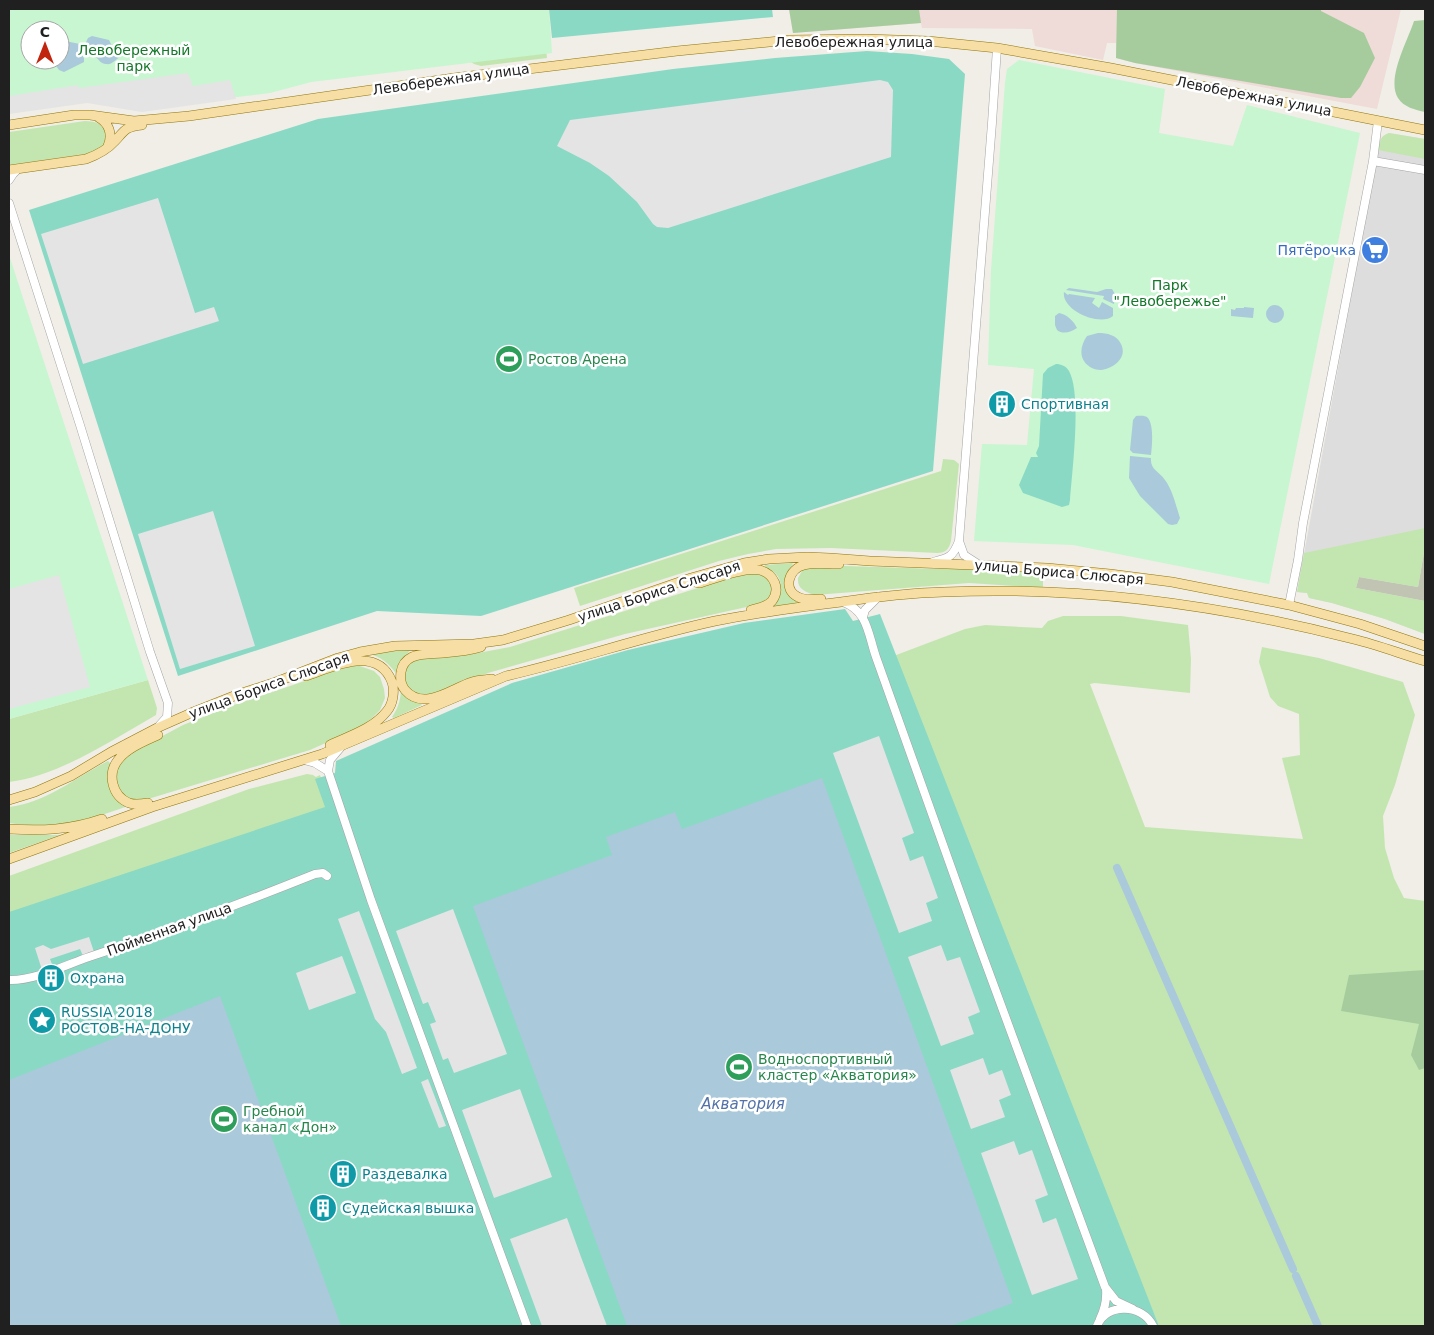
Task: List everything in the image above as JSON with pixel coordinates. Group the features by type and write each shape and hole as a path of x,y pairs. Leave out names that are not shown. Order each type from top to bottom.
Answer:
{"main road":[{"name":"Левобережная улица","path":"9,125 74,115 90,115 134,121 189,116 677,50 789,40 897,40 997,48 1110,68 1425,130"},
{"name":"Левобережная улица","path":"9,170 97,156 108,148 125,129 189,116"},
{"path":"98,117 106,123 111,132 108,148"},
{"name":"улица Бориса Слюсаря","path":"9,800 36,792 71,776 111,752 166,724 239,694 338,658 377,649 414,645 474,644 503,640 569,620 691,578 744,563 769,560 807,557 978,564 1047,568 1146,579 1233,593 1289,605 1360,624 1425,646"},
{"path":"847,601 850,598 804,599 798,597 793,593 789,577 793,571 804,564 851,564 855,560"},
{"path":"691,578 695,582 700,582 755,570 763,571 772,577 776,588 771,602 759,608 722,616 717,621"},
{"name":"улица Бориса Слюсаря","path":"9,858 193,794 322,754 506,676 685,628 717,621 847,601 943,592 1045,593 1117,597 1231,612 1354,639 1425,661"},
{"path":"503,640 468,651 424,654 412,657 406,661 400,675 404,689 412,697 425,700 435,698 473,682 506,676"},
{"path":"288,677 295,680 342,664 368,661 377,664 390,677 393,695 387,711 368,727 323,748 322,754"},
{"path":"148,803 130,803 118,795 114,789 112,774 117,760 125,753 165,731 166,724"},
{"path":"9,829 34,831 71,828 96,822 183,791 193,794"}],"street":[{"path":"926,563 948,558 953,554 959,541 997,48"},
{"path":"1289,605 1373,161 1378,122"},
{"path":"1373,161 1425,170"},
{"path":"9,180 18,169"},
{"path":"9,203 150,652 168,703 167,717 157,728"},
{"path":"959,541 964,556 978,564"},
{"path":"863,617 865,610 878,597"},
{"path":"847,601 863,617 976,937 1105,1287 1107,1298 1098,1324"},
{"path":"340,747 330,760 328,771 370,900 527,1326"},
{"path":"304,760 316,763 328,771"},
{"name":"Пойменная улица","path":"9,980 17,980 47,972 112,950 315,874 323,873 327,876"},
{"path":"1105,1287 1116,1301 1143,1314 1153,1326"},
{"path":"1098,1324 1105,1315 1114,1310 1123,1308 1133,1309"}],"shaded area":[{"path":"789,9 1401,9 1377,109 1135,63 1116,58 1116,43 1107,43 1103,60 1035,46 1032,29 922,28 921,23 793,33"},
{"path":"188,73 193,86 230,80 236,99 142,112 87,103 9,114 9,96 78,85 79,88"},
{"path":"880,80 888,82 893,90 891,157 668,228 657,227 653,224 637,202 609,176 590,163 557,146 570,120"},
{"path":"1389,133 1425,139 1425,634 1385,619 1309,598 1307,593 1297,592 1380,140"},
{"path":"158,198 195,313 214,307 219,321 83,364 41,234"},
{"path":"213,511 255,646 180,669 138,534"},
{"path":"1425,547 1425,601 1356,588 1359,577 1418,587"},
{"path":"59,575 90,687 9,709 9,589"},
{"path":"879,736 914,833 902,838 910,861 923,856 938,898 926,903 932,921 899,933 833,753"},
{"path":"453,909 507,1054 454,1073 448,1058 443,1060 430,1024 436,1022 428,1002 423,1004 396,931"},
{"path":"359,911 417,1068 402,1074 386,1032 375,1019 338,919"},
{"path":"89,937 94,952 83,956 80,949 50,959 53,967 42,970 35,948 43,945 51,949"},
{"path":"941,945 947,961 960,957 980,1012 968,1017 974,1034 941,1046 908,957"},
{"path":"342,956 356,993 309,1010 296,973"},
{"path":"983,1058 989,1075 1002,1070 1011,1095 999,1100 1005,1117 971,1129 950,1070"},
{"path":"428,1079 446,1126 439,1128 421,1082"},
{"path":"520,1089 552,1177 494,1198 462,1110"},
{"path":"1014,1141 1019,1155 1032,1150 1048,1195 1035,1200 1043,1223 1056,1218 1078,1279 1032,1295 981,1153"},
{"path":"567,1218 607,1326 542,1326 510,1239"}],"green space":[{"name":"Левобережный парк","path":"9,9 549,9 552,53 311,82 270,93 137,109 82,101 9,112"},
{"path":"549,9 772,9 773,17 552,38"},
{"path":"789,9 919,9 921,23 793,33"},
{"path":"1117,9 1321,9 1321,11 1364,33 1375,58 1360,87 1351,98 1341,98 1135,63 1116,58"},
{"path":"1425,20 1425,112 1410,108 1400,101 1395,90 1395,81 1399,60 1414,21"},
{"path":"545,40 547,58 481,66 468,60"},
{"name":"Ростов Арена","path":"867,51 949,59 965,74 933,471 481,616 377,611 178,676 29,210 318,119 673,69 775,58"},
{"name":"Парк \"Левобережье\"","path":"1019,60 1165,89 1159,133 1233,146 1247,105 1360,133 1269,584 1073,545 974,541 982,444 1027,445 1034,369 988,365 991,270 1005,83 1007,69"},
{"path":"85,121 99,124 107,134 106,144 99,152 9,165 9,132"},
{"path":"1389,133 1425,139 1425,159 1378,150 1382,138"},
{"path":"9,255 148,680 9,719"},
{"path":"1060,364 1069,371 1073,382 1076,415 1070,500 1069,505 1062,507 1023,493 1019,485 1031,457 1038,457 1036,453 1039,446 1043,374 1048,368"},
{"path":"943,459 954,460 959,464 951,541 948,548 943,552 831,548 776,549 719,561 580,606 574,588 941,471"},
{"path":"1425,528 1425,547 1418,587 1359,577 1356,588 1425,601 1425,634 1385,619 1309,598 1307,593 1297,592 1304,553"},
{"path":"792,563 784,583 791,597 798,604 775,608 773,606 778,599 781,586 776,574 766,568 765,565"},
{"path":"815,565 938,569 985,568 1043,572 1043,588 969,583 815,595 802,590 798,578 803,569"},
{"path":"753,573 766,577 773,589 770,597 760,604 625,634 488,673 431,695 419,696 411,692 405,685 403,676 405,669 411,662 420,658 467,655 510,647 727,579"},
{"name":"Водноспортивный кластер «Акватория»","path":"845,609 853,621 880,614 1159,1326 9,1326 9,912 325,807 315,779 335,773 336,761 512,683 628,650 744,623"},
{"path":"1063,616 1121,616 1188,625 1191,659 1190,693 1090,684 1145,827 1303,839 1282,758 1300,755 1299,714 1278,706 1270,697 1259,662 1262,647 1319,658 1403,682 1415,715 1395,785 1383,816 1385,848 1394,878 1404,898 1425,901 1425,1326 1159,1326 883,660 965,629 985,625 1042,628 1048,621"},
{"path":"409,649 402,662 399,678 388,664 373,655 373,654"},
{"path":"357,665 374,671 380,677 385,698 380,710 361,727 310,750 148,799 130,799 119,791 116,785 115,770 127,755 183,725 234,705"},
{"path":"148,680 157,708 156,715 66,765 47,773 9,782 9,719"},
{"path":"401,686 422,705 394,718 392,717 399,702"},
{"path":"108,761 111,764 108,778 110,788 128,806 65,824 9,823 9,807 23,805 48,795"},
{"path":"307,774 316,777 320,775 361,894 9,976 9,876 249,789"},
{"path":"9,834 13,835 60,835 9,853"},
{"path":"1425,970 1425,1068 1419,1070 1411,1055 1419,1024 1341,1011 1349,975"}],"water":[{"path":"92,36 109,40 120,57 110,64 101,63 86,47 86,41"},
{"path":"70,42 80,44 80,52 84,62 70,69"},
{"path":"1069,288 1097,292 1112,289 1115,294 1114,304 1103,299 1104,296 1066,290"},
{"path":"1064,292 1068,295 1095,298 1092,303 1099,308 1102,302 1113,308 1113,316 1107,319 1099,319 1082,315 1069,305 1065,299"},
{"path":"1275,305 1281,308 1284,314 1281,320 1275,323 1269,320 1266,314 1269,308"},
{"path":"1236,308 1254,308 1253,318 1231,316 1231,309 1235,310"},
{"path":"1059,313 1070,318 1077,328 1067,332 1057,330 1055,316"},
{"path":"1098,333 1114,337 1119,341 1123,349 1123,354 1118,362 1101,370 1086,364 1081,352 1087,336"},
{"path":"1136,416 1145,416 1150,422 1152,436 1151,455 1133,453 1130,450 1133,420"},
{"path":"1130,456 1151,458 1153,468 1163,477 1172,494 1180,518 1177,524 1168,524 1140,496 1129,478"},
{"name":"Акватория","path":"822,778 1013,1303 950,1326 627,1326 473,906 612,855 606,837 675,812 682,829"},
{"name":"Гребной канал «Дон»","path":"220,996 341,1326 9,1326 9,1080"}],"waterway":[{"path":"1117,868 1293,1269"},
{"path":"1296,1276 1318,1326"}],"place":[{"name":"Пятёрочка","path":"1375,250"},
{"name":"Ростов Арена","path":"509,359"},
{"name":"Спортивная","path":"1002,404"},
{"name":"Охрана","path":"51,978"},
{"name":"RUSSIA 2018 РОСТОВ-НА-ДОНУ","path":"42,1020"},
{"name":"Водноспортивный кластер «Акватория»","path":"739,1067"},
{"name":"Гребной канал «Дон»","path":"224,1119"},
{"name":"Раздевалка","path":"343,1174"},
{"name":"Судейская вышка","path":"323,1208"}]}
